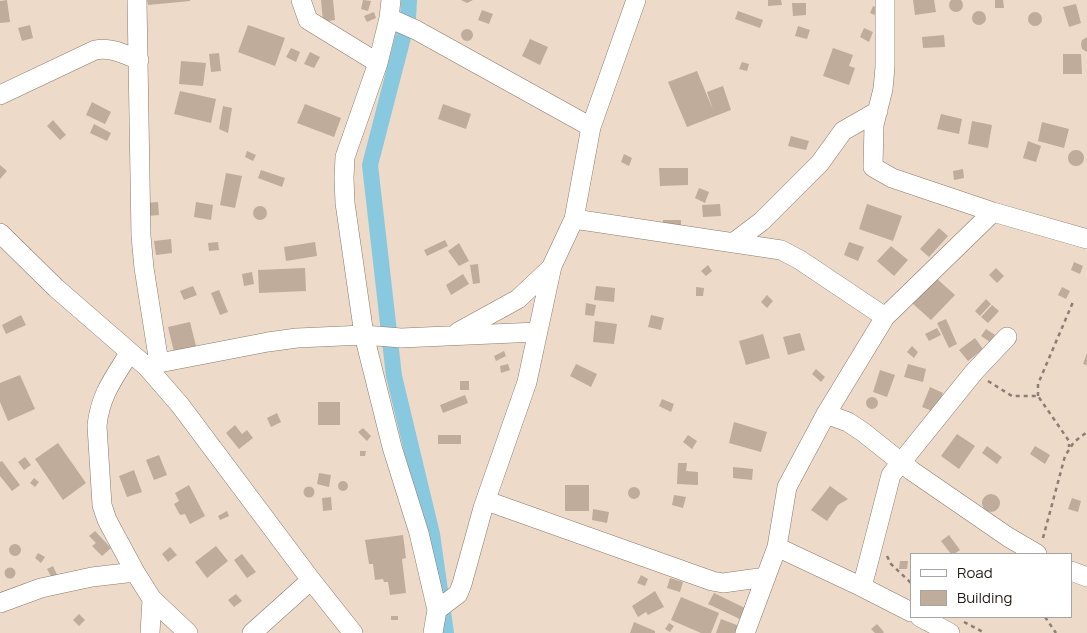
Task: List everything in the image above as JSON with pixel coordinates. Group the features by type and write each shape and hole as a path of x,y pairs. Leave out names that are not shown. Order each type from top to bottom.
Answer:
{"street":[{"path":"137,0 141,236 153,365"},
{"path":"301,0 308,20 378,63"},
{"path":"437,610 458,594 469,564 483,508 522,400 552,266 574,218 591,127 636,0"},
{"path":"885,0 884,89 874,125 873,167 892,178 993,212 1087,239"},
{"path":"433,633 437,610 419,533 392,447 364,335 345,203 345,157 378,63 390,9 416,30 591,127"},
{"path":"0,95 95,50 104,48 114,50 139,60"},
{"path":"0,80 25,82"},
{"path":"733,243 762,221 820,163 844,131 878,111"},
{"path":"745,633 777,547 787,487 826,414 885,317 993,212"},
{"path":"574,218 781,250 794,256 885,317"},
{"path":"0,233 56,288 130,352 153,365 180,405 353,633"},
{"path":"453,335 518,299 552,266"},
{"path":"153,365 278,340 364,335 401,338 537,332"},
{"path":"862,586 876,539 889,480 974,372 1007,337"},
{"path":"130,352 105,391 100,403 97,426 102,505 134,572 152,599 188,633"},
{"path":"826,414 848,422 901,463 1008,537 1033,551"},
{"path":"487,501 723,584 766,577"},
{"path":"777,547 862,586 910,611"},
{"path":"1072,571 1087,577"},
{"path":"0,603 41,588 92,577 134,572"},
{"path":"252,633 311,580"},
{"path":"150,633 152,599"}],"path":[{"path":"1070,448 1069,441 1038,396 1038,384 1072,302"},
{"path":"974,372 1012,396 1038,396"},
{"path":"1033,551 1065,456 1070,448 1087,432"},
{"path":"876,539 892,564 910,582"},
{"path":"1046,618 1056,633"},
{"path":"941,622 985,633"}],"building":[{"path":"959,-1 962,2 961,10 956,12 951,10 949,5 951,0"},
{"path":"7,0 10,22 0,23 0,1"},
{"path":"147,0 190,0 190,1 148,5"},
{"path":"321,0 333,0 335,20 323,22"},
{"path":"363,0 371,1 368,11 361,9"},
{"path":"461,0 473,0 467,3"},
{"path":"768,0 781,0 782,5 768,6"},
{"path":"913,0 934,0 936,12 915,15"},
{"path":"995,0 1003,0 1004,8 995,8"},
{"path":"792,3 806,3 806,15 793,16"},
{"path":"1076,4 1081,23 1069,27 1063,7"},
{"path":"873,6 882,10 879,17 870,13"},
{"path":"482,10 493,14 489,24 478,20"},
{"path":"738,11 763,20 760,28 735,19"},
{"path":"976,11 982,11 986,18 982,25 976,25 972,21 972,15"},
{"path":"374,12 376,18 367,22 364,16"},
{"path":"1032,12 1038,12 1042,19 1038,26 1032,26 1028,22 1028,16"},
{"path":"30,25 33,38 22,41 18,28"},
{"path":"248,25 285,38 275,66 238,52"},
{"path":"798,26 810,30 807,39 795,36"},
{"path":"864,28 873,32 869,42 860,37"},
{"path":"465,29 469,29 473,35 469,41 465,41 461,37 461,33"},
{"path":"944,35 945,47 923,48 922,37"},
{"path":"1087,37 1087,52 1082,49 1081,44 1082,40"},
{"path":"530,39 548,47 540,65 522,56"},
{"path":"291,48 300,52 296,62 286,57"},
{"path":"833,48 853,55 849,66 855,68 849,85 823,76"},
{"path":"310,52 320,57 314,68 304,64"},
{"path":"219,53 221,71 211,72 209,54"},
{"path":"1063,54 1081,54 1082,74 1063,74"},
{"path":"181,61 206,63 203,86 179,84"},
{"path":"742,62 749,64 747,71 739,69"},
{"path":"697,71 713,110 707,92 723,86 731,110 687,127 668,82"},
{"path":"180,91 216,99 211,123 174,114"},
{"path":"92,102 111,112 105,124 86,115"},
{"path":"305,104 341,118 334,137 297,123"},
{"path":"443,104 471,114 466,129 438,119"},
{"path":"223,106 232,108 228,133 219,129"},
{"path":"941,114 962,119 959,134 937,129"},
{"path":"53,120 66,135 60,140 47,126"},
{"path":"972,121 992,125 988,148 968,144"},
{"path":"1042,122 1069,129 1064,148 1038,141"},
{"path":"94,124 111,133 107,141 90,133"},
{"path":"791,136 809,141 806,150 788,146"},
{"path":"1028,141 1041,146 1036,162 1023,158"},
{"path":"1076,150 1082,152 1084,158 1082,164 1076,166 1070,164 1068,158 1070,152"},
{"path":"247,151 256,155 253,161 245,157"},
{"path":"624,154 632,158 629,166 621,162"},
{"path":"0,165 7,171 0,179"},
{"path":"659,168 688,168 688,185 660,186"},
{"path":"963,169 964,178 954,180 953,171"},
{"path":"261,170 285,178 282,187 258,178"},
{"path":"226,173 242,176 235,208 220,205"},
{"path":"699,188 709,192 705,203 695,198"},
{"path":"158,202 159,215 147,216 146,203"},
{"path":"196,202 213,205 211,220 194,217"},
{"path":"720,204 721,216 703,217 702,205"},
{"path":"867,204 902,216 893,241 859,229"},
{"path":"257,206 263,206 267,213 263,220 257,220 253,216 253,210"},
{"path":"663,220 681,220 681,230 662,229"},
{"path":"939,228 948,236 929,257 920,249"},
{"path":"171,239 172,253 156,255 154,241"},
{"path":"445,240 448,246 427,256 424,250"},
{"path":"218,242 219,250 209,251 208,243"},
{"path":"315,242 317,256 286,261 284,247"},
{"path":"849,242 864,247 858,261 844,255"},
{"path":"459,243 469,261 459,266 448,251"},
{"path":"891,246 908,260 894,276 877,261"},
{"path":"1074,262 1083,266 1080,274 1071,270"},
{"path":"478,264 480,283 473,284 470,265"},
{"path":"708,265 712,271 706,276 701,271"},
{"path":"305,268 306,291 259,293 258,270"},
{"path":"996,268 1004,276 997,283 989,275"},
{"path":"252,272 254,284 244,286 242,274"},
{"path":"463,274 469,284 451,295 446,285"},
{"path":"935,277 955,295 931,320 912,303"},
{"path":"193,286 197,295 184,300 180,291"},
{"path":"596,286 615,288 614,302 594,300"},
{"path":"696,287 704,288 703,296 696,296"},
{"path":"1062,287 1070,291 1066,299 1058,295"},
{"path":"219,290 228,312 220,315 211,293"},
{"path":"767,295 773,301 767,308 761,302"},
{"path":"986,299 991,304 980,316 975,311"},
{"path":"586,303 596,305 594,316 585,315"},
{"path":"992,305 999,311 988,323 981,317"},
{"path":"21,315 26,325 6,334 2,325"},
{"path":"651,315 664,318 661,330 648,327"},
{"path":"946,319 957,344 949,348 937,323"},
{"path":"595,321 617,324 614,344 593,342"},
{"path":"190,322 196,346 174,352 168,327"},
{"path":"937,328 941,335 929,341 925,334"},
{"path":"986,329 995,335 990,342 981,336"},
{"path":"800,333 805,350 788,355 783,337"},
{"path":"763,334 770,358 746,365 739,341"},
{"path":"975,338 983,349 968,361 959,350"},
{"path":"912,346 918,352 914,358 907,352"},
{"path":"504,351 506,356 496,361 494,356"},
{"path":"1087,353 1087,365 1083,364"},
{"path":"508,364 510,370 501,373 500,366"},
{"path":"576,364 597,374 591,387 570,376"},
{"path":"908,364 926,369 923,382 904,377"},
{"path":"816,369 825,377 821,382 812,374"},
{"path":"880,370 895,375 887,397 873,392"},
{"path":"20,375 35,409 8,421 0,402 0,383"},
{"path":"460,381 469,381 469,390 460,390"},
{"path":"930,387 943,393 935,412 922,407"},
{"path":"465,395 468,403 443,413 440,405"},
{"path":"874,397 877,398 877,408 870,409 867,408 866,401 867,398"},
{"path":"662,399 674,404 671,412 659,406"},
{"path":"318,402 340,402 340,425 318,425"},
{"path":"277,413 281,422 271,427 267,418"},
{"path":"734,422 767,432 761,452 729,443"},
{"path":"235,425 242,434 247,430 253,438 239,449 226,433"},
{"path":"363,428 371,436 367,441 358,432"},
{"path":"957,434 975,446 959,469 941,456"},
{"path":"438,435 461,435 461,444 438,444"},
{"path":"688,435 697,441 692,449 683,442"},
{"path":"58,443 86,483 63,500 35,459"},
{"path":"987,446 1002,457 997,464 982,453"},
{"path":"1035,446 1050,455 1045,464 1030,454"},
{"path":"360,451 366,451 365,456 360,456"},
{"path":"159,455 167,475 154,480 146,460"},
{"path":"25,457 31,465 24,470 18,462"},
{"path":"2,461 20,485 12,491 0,476 0,462"},
{"path":"678,463 687,463 686,471 698,472 698,485 677,484"},
{"path":"733,467 753,469 752,480 733,478"},
{"path":"134,470 142,492 127,497 119,476"},
{"path":"319,473 331,475 329,487 317,484"},
{"path":"34,478 39,482 35,487 30,483"},
{"path":"341,481 345,481 348,486 345,491 341,491 338,488 338,484"},
{"path":"189,485 205,516 190,524 185,514 180,515 174,504 179,501 175,493"},
{"path":"565,485 589,485 589,511 565,511"},
{"path":"830,486 848,499 838,505 827,521 811,510"},
{"path":"307,487 311,487 314,492 313,496 307,497 304,494 304,490"},
{"path":"636,487 639,488 639,498 632,499 629,498 628,491 629,488"},
{"path":"991,494 997,497 1000,503 997,509 991,512 985,509 982,503 985,497"},
{"path":"674,495 686,497 683,508 672,505"},
{"path":"331,497 332,510 323,511 322,498"},
{"path":"1072,498 1081,501 1078,512 1068,509"},
{"path":"593,509 609,512 607,523 592,520"},
{"path":"227,511 229,516 220,520 218,516"},
{"path":"95,531 111,548 102,556 92,546 96,543 89,536"},
{"path":"403,535 406,558 402,559 406,593 390,595 388,582 384,582 383,579 375,580 373,564 369,564 365,540"},
{"path":"949,535 960,550 956,553 950,553 941,541"},
{"path":"17,544 20,545 20,555 13,556 10,555 9,548 10,545"},
{"path":"216,546 228,561 207,578 195,562"},
{"path":"170,547 177,555 168,562 162,554"},
{"path":"38,553 45,557 41,563 35,558"},
{"path":"242,554 256,572 247,578 234,560"},
{"path":"900,561 908,561 907,569 899,569"},
{"path":"53,566 58,577 53,580 47,569"},
{"path":"8,568 12,568 15,573 14,577 8,578 5,575 5,571"},
{"path":"641,575 648,579 645,586 637,583"},
{"path":"670,578 683,582 680,592 667,588"},
{"path":"655,591 664,607 648,615 646,612 638,617 632,606"},
{"path":"714,593 747,609 742,620 708,604"},
{"path":"236,594 242,601 234,607 228,600"},
{"path":"681,597 719,613 711,633 701,633 671,620"},
{"path":"79,614 85,620 79,626 73,620"},
{"path":"391,616 398,616 398,620 391,620"},
{"path":"721,619 742,627 740,633 716,633"},
{"path":"634,622 655,631 655,633 630,633"},
{"path":"669,623 674,626 670,632 665,629"},
{"path":"877,624 883,633 875,633 871,629"}],"waterway":[{"path":"409,0 408,18 370,165 394,376 432,534 446,633"}]}
